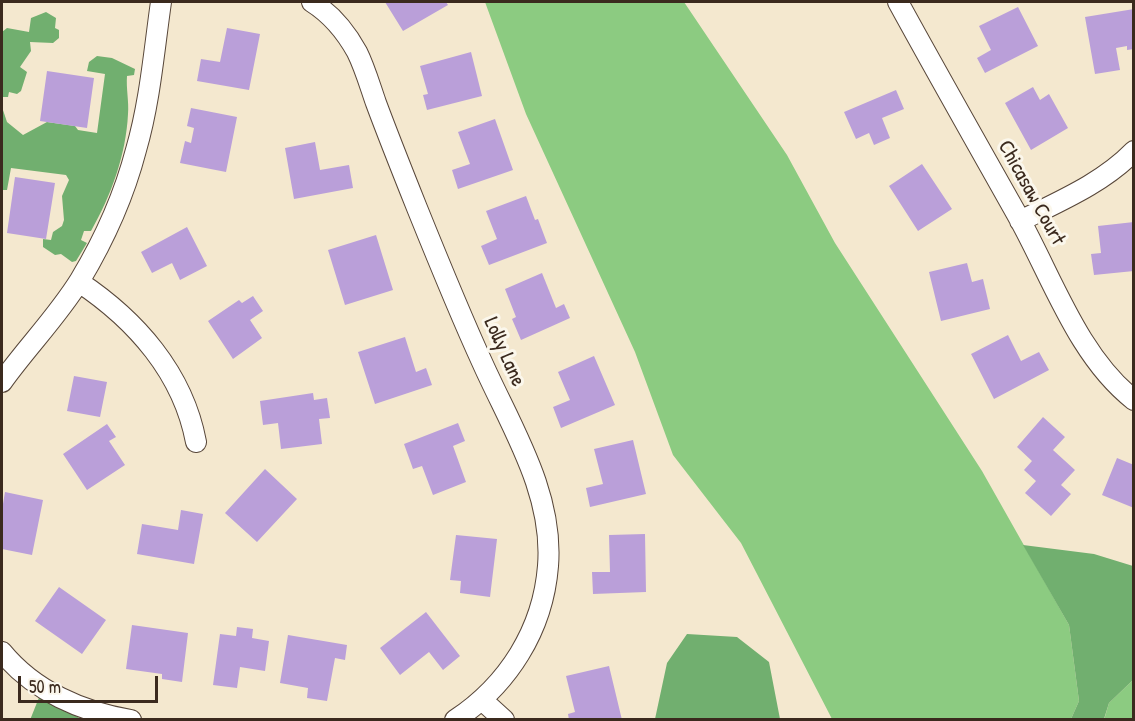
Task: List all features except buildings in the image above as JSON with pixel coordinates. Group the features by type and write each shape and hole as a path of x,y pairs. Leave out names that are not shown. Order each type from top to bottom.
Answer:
{"street":[{"path":"2,381 79,282 101,243 124,189 145,110 161,2"},
{"name":"Lolly Lane","path":"312,2 341,28 358,54 406,182 481,360 535,478 544,509 548,533 548,566 538,616 515,662 482,700 456,720"},
{"name":"Chicasaw Court","path":"898,2 1020,220 1087,348 1102,370 1134,400"},
{"path":"1020,220 1106,175 1134,151"},
{"path":"79,282 121,313 156,352 177,385 192,422 196,442"},
{"path":"2,652 28,677 52,694 79,707 107,716 131,720"},
{"path":"482,700 504,720"}],"green space":[{"path":"485,2 684,2 787,155 835,243 982,471 1069,625 1079,701 1071,719 832,719 741,543 673,455 635,352 526,114"},
{"path":"46,12 56,18 55,28 59,30 59,38 53,43 30,42 31,51 20,67 27,72 21,91 17,94 9,92 8,97 2,97 2,32 7,28 29,32 31,18"},
{"path":"97,56 112,58 135,69 134,75 127,76 127,129 121,160 105,204 91,231 84,231 81,240 87,243 76,261 72,262 61,254 55,255 43,247 43,239 51,240 53,232 62,226 64,220 62,196 69,180 66,175 11,168 7,190 2,190 2,107 7,122 23,135 47,122 75,126 78,130 97,133 105,74 87,71 89,62"},
{"path":"1023,545 1094,554 1133,566 1133,680 1109,703 1104,719 1071,719 1079,701 1069,625"},
{"path":"687,634 737,637 769,662 780,719 655,719 667,663"},
{"path":"1133,680 1133,719 1104,720 1109,703"},
{"path":"40,695 81,719 30,720"}]}
